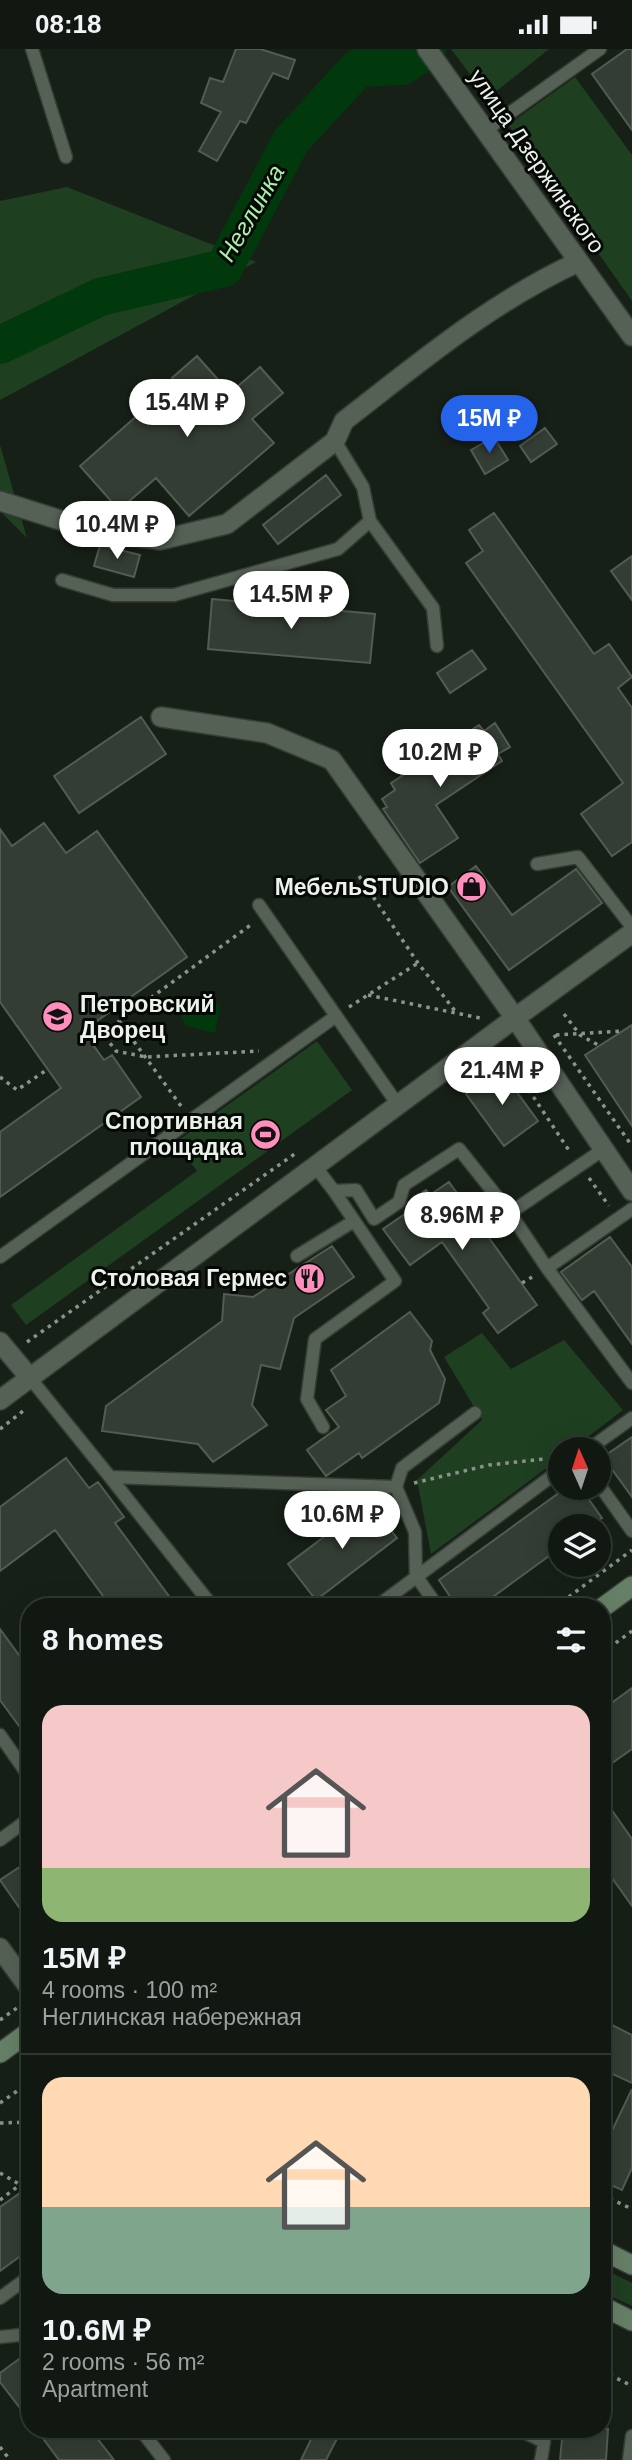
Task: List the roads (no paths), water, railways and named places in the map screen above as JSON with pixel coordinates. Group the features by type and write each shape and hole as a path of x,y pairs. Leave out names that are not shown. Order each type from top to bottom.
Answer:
{"main road":[{"path":"611,1601 632,1586"},
{"path":"0,2053 21,2038"},
{"path":"611,2254 632,2265"},
{"path":"611,2310 632,2321"}],"street":[{"name":"улица Дзержинского","path":"428,49 632,336"},
{"path":"0,501 98,532 160,540 227,524 335,441 344,421 457,333 502,302 579,262"},
{"path":"161,717 267,733 332,760 515,1018 632,1191"},
{"path":"0,1400 632,933"},
{"path":"5,1349 30,1378"},
{"path":"0,1948 21,1977"}],"lane":[{"path":"32,49 66,157"},
{"path":"486,130 600,49"},
{"path":"335,441 363,487 370,521 433,608 437,646"},
{"path":"62,580 113,595 174,596 338,549 370,521"},
{"path":"537,864 578,857 632,927"},
{"path":"262,910 398,1105"},
{"path":"0,1257 336,1016"},
{"path":"334,1191 356,1190 374,1219 399,1202 404,1185 459,1149 510,1213 632,1383"},
{"path":"510,1213 604,1149"},
{"path":"315,1166 396,1281 315,1339 307,1399 323,1427"},
{"path":"547,1268 632,1209"},
{"path":"298,1256 354,1221"},
{"path":"30,1378 206,1598"},
{"path":"432,1598 416,1576 415,1532 396,1487 402,1468 475,1413"},
{"path":"606,1437 632,1418"},
{"path":"110,1477 396,1487"},
{"path":"388,1598 548,1479"},
{"path":"610,1500 632,1531"},
{"path":"0,1735 21,1765"},
{"path":"0,1840 21,1825"},
{"path":"0,2298 21,2283"},
{"path":"0,2337 21,2335"},
{"path":"629,2460 632,2436"},
{"path":"147,2438 164,2460"},
{"path":"536,2438 544,2442 541,2460"}],"waterway":[{"name":"Неглинка","path":"0,345 100,297 224,268 291,141 358,68 402,66 427,49"}],"place":[{"name":"МебельSTUDIO","path":"472,887"},
{"name":"Петровский Дворец","path":"57,1017"},
{"name":"Спортивная площадка","path":"266,1134"},
{"name":"Столовая Гермес","path":"310,1278"}]}
